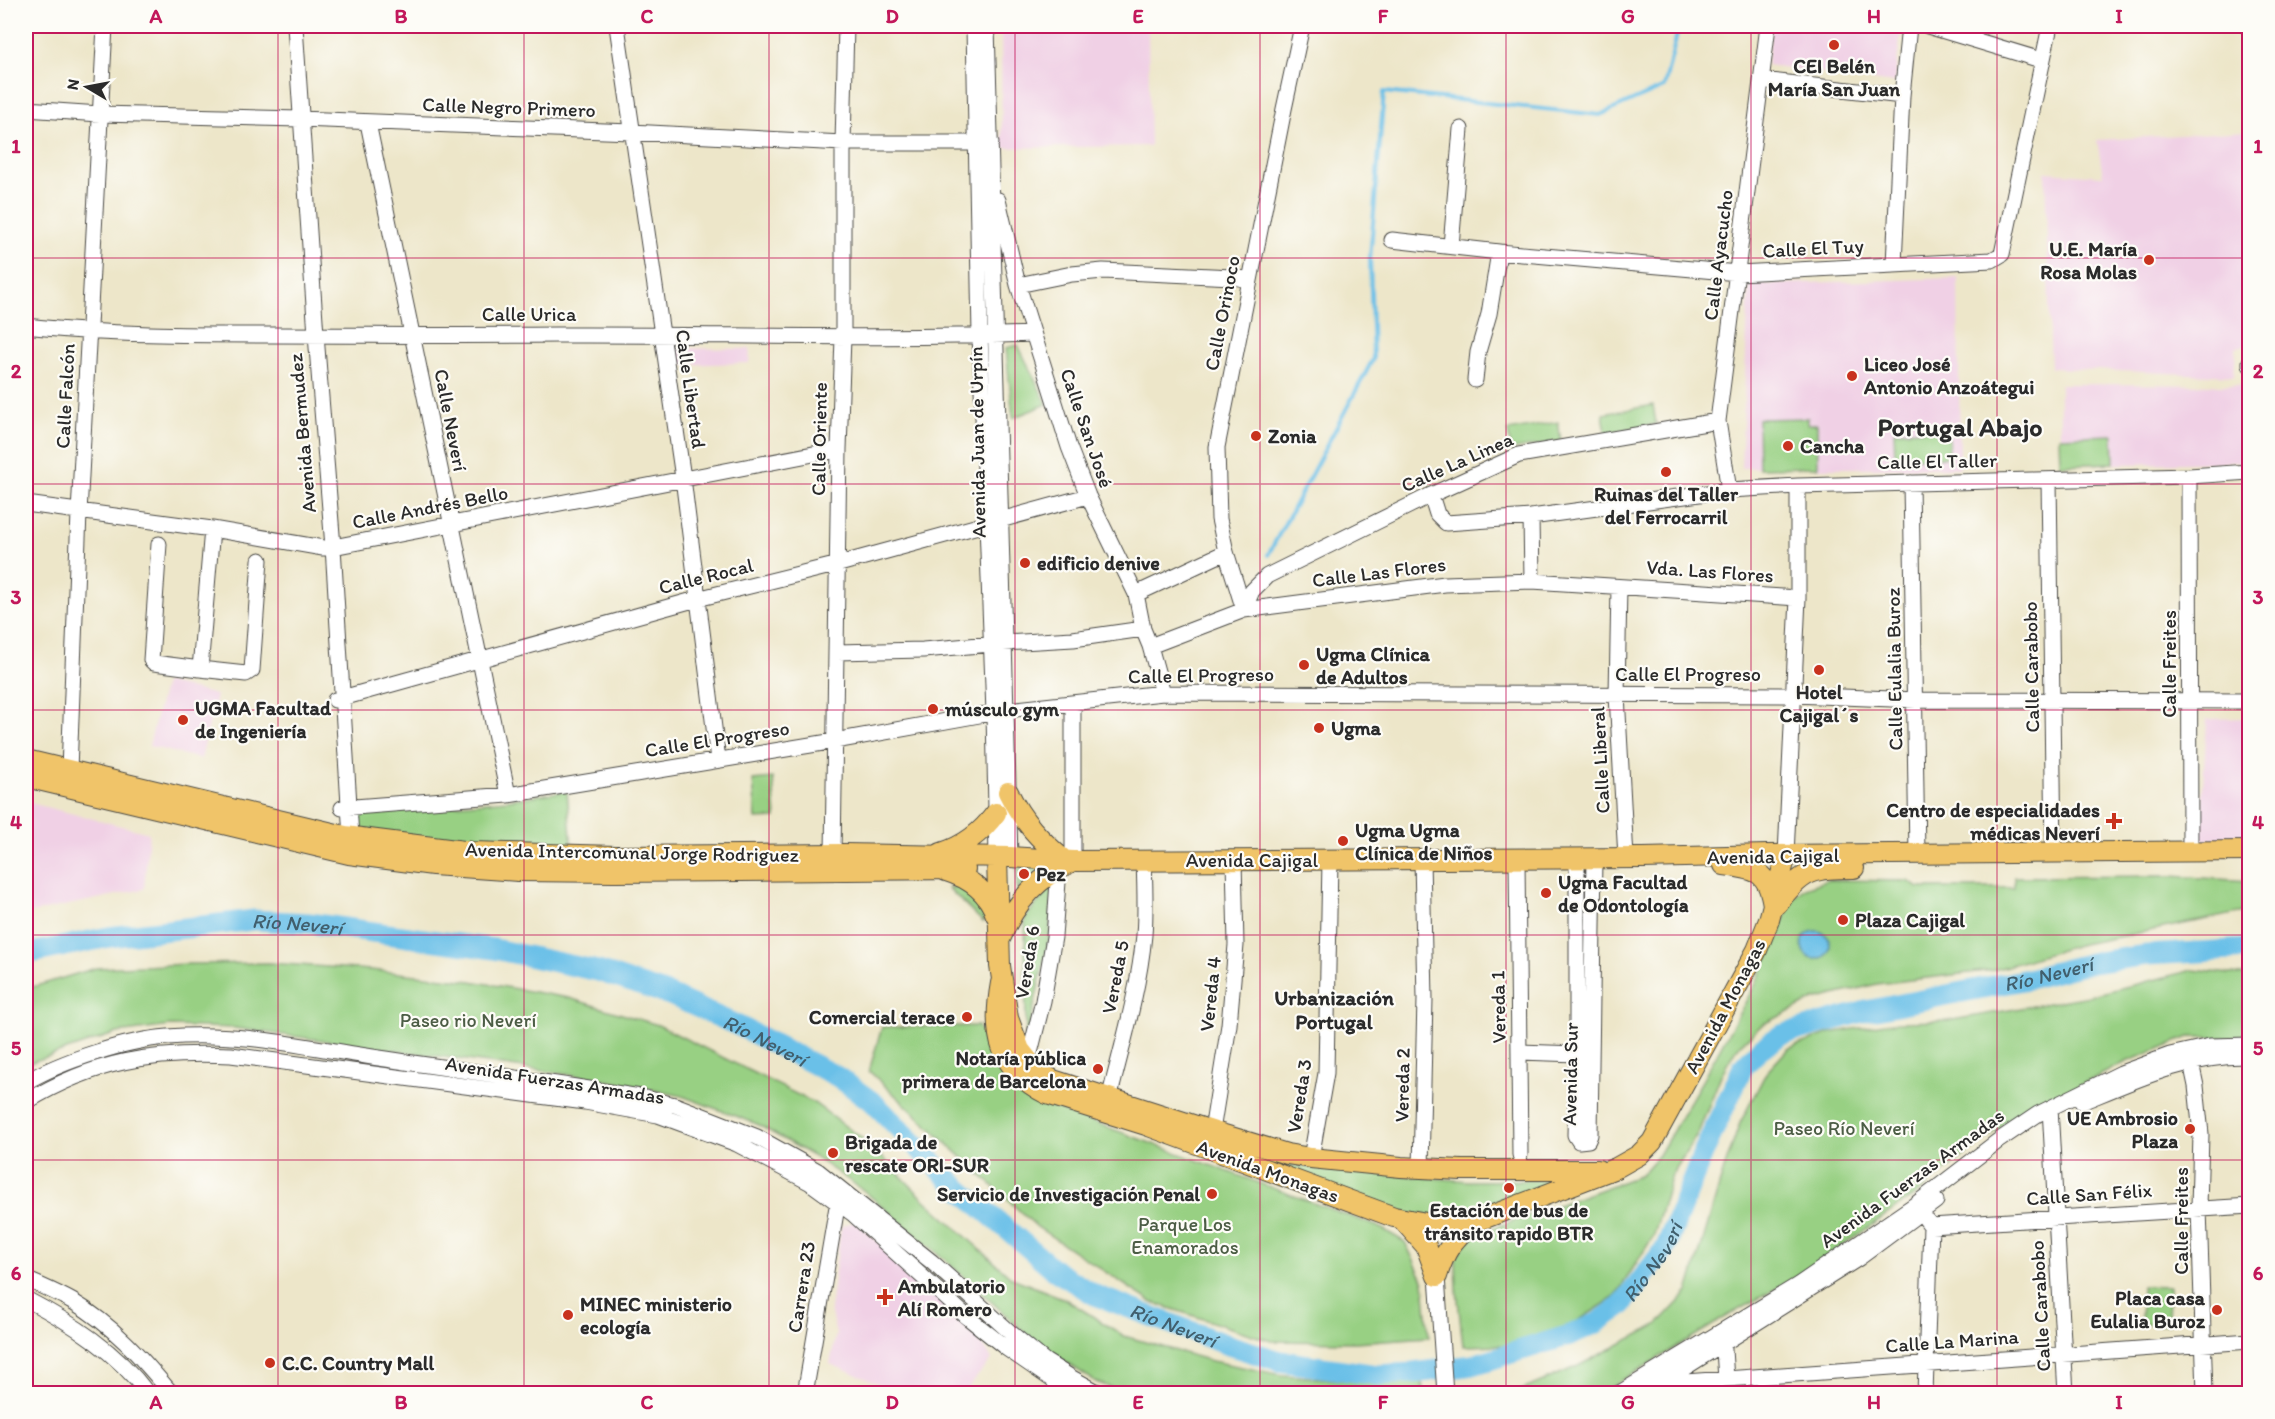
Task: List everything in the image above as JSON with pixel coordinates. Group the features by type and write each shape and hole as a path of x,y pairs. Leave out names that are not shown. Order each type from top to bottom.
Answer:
{"main road":[{"name":"Avenida Intercomunal Jorge Rodriguez","path":"26,760 348,837 435,848 520,854 616,856 833,854 932,863"},
{"name":"Avenida Intercomunal Jorge Rodriguez","path":"26,777 349,854 433,865 518,871 603,872 1001,861"},
{"path":"1000,931 1023,898 1046,876 1065,863 1026,824 1008,792"},
{"path":"996,813 984,828 969,840 932,863 961,876 985,895 994,908 1000,931"},
{"name":"Avenida Cajigal","path":"1001,861 1065,863 2250,851"},
{"name":"Avenida Monagas","path":"1001,861 1001,982 996,1018 999,1040 1005,1055 1017,1072 1034,1087 1047,1094 1146,1125 1402,1219 1437,1224 1472,1223 1616,1168 1639,1155 1652,1142 1757,950 1771,912 1786,855"},
{"path":"1653,858 1725,865 1756,871 1768,883 1771,912"},
{"name":"Avenida Cajigal","path":"1771,912 1793,885 1813,871 1824,868 2250,862"},
{"name":"Avenida Monagas","path":"1001,982 1008,1018 1020,1050 1035,1069 1053,1080 1287,1154 1421,1168 1564,1172 1616,1168"},
{"path":"1402,1219 1425,1246 1437,1276"},
{"path":"1437,1276 1443,1256 1453,1240 1472,1223"}],"street":[{"name":"Calle Falcón","path":"69,770 79,513 105,26"},
{"name":"Avenida Bermudez","path":"288,26 297,119 348,837"},
{"name":"Avenida Bermudez","path":"295,26 297,119"},
{"name":"Calle Libertad","path":"617,26 683,478 718,760"},
{"name":"Calle Oriente","path":"833,854 839,449 843,338 843,143 846,26"},
{"name":"Avenida Juan de Urpín","path":"974,26 983,143 991,168 987,335"},
{"name":"Avenida Juan de Urpín","path":"987,26 983,143 987,335 997,644 1008,792 1001,861"},
{"name":"Calle Orinoco","path":"1244,610 1226,552 1219,519 1217,447 1302,26"},
{"name":"Calle Ayacucho","path":"1729,490 1718,421 1768,26"},
{"path":"1894,264 1902,96 1909,26"},
{"path":"1928,26 2041,60"},
{"name":"Calle El Tuy","path":"1392,240 1738,273 1992,260 2002,254 2041,60 2050,26"},
{"path":"1762,80 1902,96"},
{"name":"Calle Negro Primero","path":"26,109 100,114 631,132 843,143 983,143"},
{"name":"Calle Neverí","path":"368,123 508,795"},
{"path":"1451,246 1461,129"},
{"name":"Calle San José","path":"991,168 1018,285 1069,447 1088,496 1136,594 1143,629 1163,693"},
{"path":"1475,380 1478,352 1489,314 1499,252"},
{"path":"1018,285 1072,274 1103,271 1233,277 1250,280"},
{"name":"Calle Urica","path":"26,326 89,332 413,336 662,334 843,338 1032,334"},
{"name":"Calle La Linea","path":"1244,610 1252,591 1267,576 1431,495 1519,455 1718,421"},
{"name":"Calle Andrés Bello","path":"26,504 328,547 839,449"},
{"name":"Calle El Taller","path":"1431,495 1437,514 1446,523 1531,516 1729,490 1798,486 2189,476 2250,472"},
{"name":"Calle Freites","path":"2189,476 2190,852"},
{"name":"Calle Carabobo","path":"2049,480 2054,853"},
{"name":"Calle Eulalia Buroz","path":"1911,483 1917,854"},
{"path":"1786,855 1798,598 1798,486"},
{"name":"Calle Rocal","path":"338,699 697,599 839,564 1088,496"},
{"path":"1531,516 1532,581"},
{"path":"200,669 212,529"},
{"path":"159,544 151,660 154,663 246,674 252,670 260,560"},
{"path":"1136,594 1226,552"},
{"name":"Calle Las Flores","path":"1150,646 1244,610 1445,584 1532,581 1619,587"},
{"name":"Vda. Las Flores","path":"1619,587 1798,598"},
{"name":"Calle Liberal","path":"1619,587 1617,695 1626,858"},
{"path":"837,652 923,650 1073,639 1143,629"},
{"name":"Calle El Progreso","path":"346,808 508,795 1001,712 1163,693 1794,695 1916,700 2250,701"},
{"name":"Vereda 6","path":"1028,1061 1054,937 1065,863 1073,703"},
{"name":"Avenida Juan de Urpín","path":"1001,712 996,813 1001,861"},
{"name":"Avenida Sur","path":"1586,858 1590,1135 1588,1140 1579,1141 1575,1135 1577,1054 1586,858"},
{"name":"Vereda 2","path":"1421,1168 1425,999 1422,859"},
{"name":"Vereda 1","path":"1517,859 1520,1155"},
{"name":"Vereda 4","path":"1212,1131 1229,1025 1236,945 1234,860"},
{"name":"Vereda 3","path":"1311,1158 1326,1073 1330,860"},
{"name":"Vereda 5","path":"1109,1099 1130,1014 1144,937 1146,900 1144,861"},
{"name":"Avenida Fuerzas Armadas","path":"26,1082 59,1066 152,1038 199,1036 273,1042 641,1097 675,1105 757,1137 818,1171 839,1195 966,1316 1015,1355 1073,1394"},
{"name":"Avenida Fuerzas Armadas","path":"1618,1394 1723,1336 1787,1304 1859,1258 1918,1208 2051,1113 2084,1102 2210,1046 2250,1045"},
{"path":"1520,1052 1577,1054"},
{"name":"Avenida Fuerzas Armadas","path":"26,1102 47,1089 110,1064 157,1055 197,1053 231,1054 585,1102 658,1115 737,1144 839,1195 932,1262 1045,1361 1101,1394"},
{"name":"Calle Freites","path":"2190,1055 2201,1134 2199,1208 2205,1394"},
{"name":"Avenida Fuerzas Armadas","path":"2190,1055 2250,1056"},
{"name":"Calle Carabobo","path":"2051,1113 2066,1394"},
{"name":"Carrera 23","path":"805,1394 839,1195"},
{"name":"Calle San Félix","path":"1931,1226 2250,1206"},
{"path":"1918,1208 1931,1226 1925,1394"},
{"path":"1437,1276 1445,1394"},
{"path":"26,1279 71,1300 99,1318 142,1358 172,1394"},
{"path":"26,1299 90,1337 139,1381 148,1394"},
{"path":"1723,1336 1727,1386"},
{"name":"Avenida Fuerzas Armadas","path":"1643,1394 1723,1336"},
{"name":"Calle La Marina","path":"1658,1384 1727,1386 1925,1364 2250,1341"}],"shaded area":[{"path":"1001,26 1148,26 1150,146 1002,148"},
{"name":"CEI Belén María San Juan","path":"1772,26 1902,26 1894,83 1767,65"},
{"name":"U.E. María Rosa Molas","path":"2249,131 2249,345 2236,347 2234,376 2051,368 2045,172 2103,176 2097,140"},
{"name":"Liceo José Antonio Anzoátegui","path":"1958,278 1960,468 1741,468 1749,285"},
{"path":"674,348 750,349 749,363 676,365"},
{"path":"2060,384 2240,385 2249,462 2060,465"},
{"name":"UGMA Facultad de Ingeniería","path":"165,682 216,695 201,759 149,746"},
{"path":"2249,718 2249,843 2200,840 2207,719"},
{"path":"26,802 149,833 144,889 26,914"},
{"name":"Ambulatorio Alí Romero","path":"855,1221 969,1324 992,1359 963,1393 902,1393 830,1364 836,1334 830,1309 841,1227"}],"green space":[{"path":"1018,345 1047,404 1013,418 1006,348"},
{"path":"1653,405 1656,424 1606,433 1603,414"},
{"name":"Cancha","path":"1808,418 1808,424 1817,424 1818,467 1759,468 1758,419"},
{"path":"1558,422 1561,441 1511,450 1508,431"},
{"name":"Cancha","path":"1948,429 1949,457 1895,459 1894,431"},
{"path":"2113,435 2114,463 2060,465 2059,437"},
{"path":"773,778 776,818 756,819 753,780"},
{"path":"567,791 572,848 516,848 357,832 355,815 507,800"},
{"path":"1046,865 1017,890 1017,868"},
{"path":"2171,876 2249,881 2249,911 2078,945 1994,970 1877,984 1814,1000 1763,1024 1736,1049 1721,1075 1699,1131 1672,1175 1654,1235 1615,1297 1573,1324 1506,1345 1463,1346 1456,1258 1466,1241 1491,1229 1641,1175 1659,1155 1702,1081 1757,981 1793,898 1805,888 1828,880 1908,881 1919,888 2014,888 2014,877"},
{"path":"1053,884 1049,938 1026,1043 1025,918"},
{"path":"959,886 983,907 986,917 983,922 948,888"},
{"name":"Paseo rio Neverí","path":"269,963 371,970 471,981 569,998 658,1025 814,1103 868,1143 925,1200 1012,1278 1065,1299 1124,1336 1212,1361 1282,1375 1355,1381 1420,1373 1424,1393 1127,1394 1096,1382 1038,1344 943,1258 863,1190 813,1156 757,1124 682,1096 611,1081 234,1028 170,1026 117,1033 26,1064 26,989 96,968"},
{"name":"Paseo Río Neverí","path":"2193,970 2249,976 2249,1038 2189,1037 2126,1062 2006,1123 1916,1194 1802,1274 1724,1318 1601,1393 1513,1394 1578,1366 1657,1325 1688,1292 1740,1123 1766,1073 1788,1049 1829,1033 1898,1022 1947,1021 2089,996"},
{"name":"Parque Los Enamorados","path":"978,1026 1002,1074 1047,1105 1379,1227 1405,1242 1424,1282 1429,1337 1356,1342 1271,1341 1151,1302 1037,1227 869,1071 882,1027"},
{"path":"1280,1163 1330,1170 1469,1181 1569,1180 1467,1218 1406,1214 1278,1169"},
{"path":"2142,1286 2169,1287 2168,1324 2141,1324"}],"water":[{"path":"1816,931 1826,935 1830,945 1826,955 1816,959 1806,955 1802,945 1806,935"}],"waterway":[{"path":"1268,555 1373,359 1370,259 1384,92 1600,115 1664,87 1679,26"},
{"name":"Río Neverí","path":"26,954 109,937 254,920 309,923 494,949 598,971 670,995 743,1028 838,1077 874,1103 956,1186 1057,1272 1095,1295 1225,1344 1280,1361 1377,1375 1414,1373 1473,1365 1570,1335 1597,1323 1621,1306 1666,1247 1704,1151 1743,1067 1760,1049 1781,1035 1866,1011 2028,979 2091,963 2147,955 2250,949"}],"place":[{"name":"CEI Belén María San Juan","path":"1834,45"},
{"name":"U.E. María Rosa Molas","path":"2149,260"},
{"name":"Liceo José Antonio Anzoátegui","path":"1852,376"},
{"name":"Zonia","path":"1256,436"},
{"name":"Cancha","path":"1788,446"},
{"name":"Ruinas del Taller del Ferrocarril","path":"1666,472"},
{"name":"edificio denive","path":"1025,563"},
{"name":"Ugma Clínica de Adultos","path":"1304,665"},
{"name":"Hotel Cajigal´s","path":"1819,670"},
{"name":"músculo gym","path":"933,709"},
{"name":"UGMA Facultad de Ingeniería","path":"183,720"},
{"name":"Ugma","path":"1319,728"},
{"name":"Centro de especialidades médicas Neverí","path":"2114,821"},
{"name":"Ugma Ugma Clínica de Niños","path":"1343,841"},
{"name":"Pez","path":"1024,874"},
{"name":"Ugma Facultad de Odontología","path":"1546,893"},
{"name":"Plaza Cajigal","path":"1843,920"},
{"name":"Comercial terace","path":"967,1017"},
{"name":"Notaría pública primera de Barcelona","path":"1098,1069"},
{"name":"UE Ambrosio Plaza","path":"2190,1129"},
{"name":"Brigada de rescate ORI-SUR","path":"833,1153"},
{"name":"Estación de bus de tránsito rapido BTR","path":"1509,1188"},
{"name":"Servicio de Investigación Penal","path":"1212,1194"},
{"name":"Ambulatorio Alí Romero","path":"885,1297"},
{"name":"Placa casa Eulalia Buroz","path":"2217,1310"},
{"name":"MINEC ministerio ecología","path":"568,1315"},
{"name":"C.C. Country Mall","path":"270,1363"}],"district":[{"name":"Portugal Abajo","path":"1960,427"},
{"name":"Urbanización Portugal","path":"1334,1009"}]}
